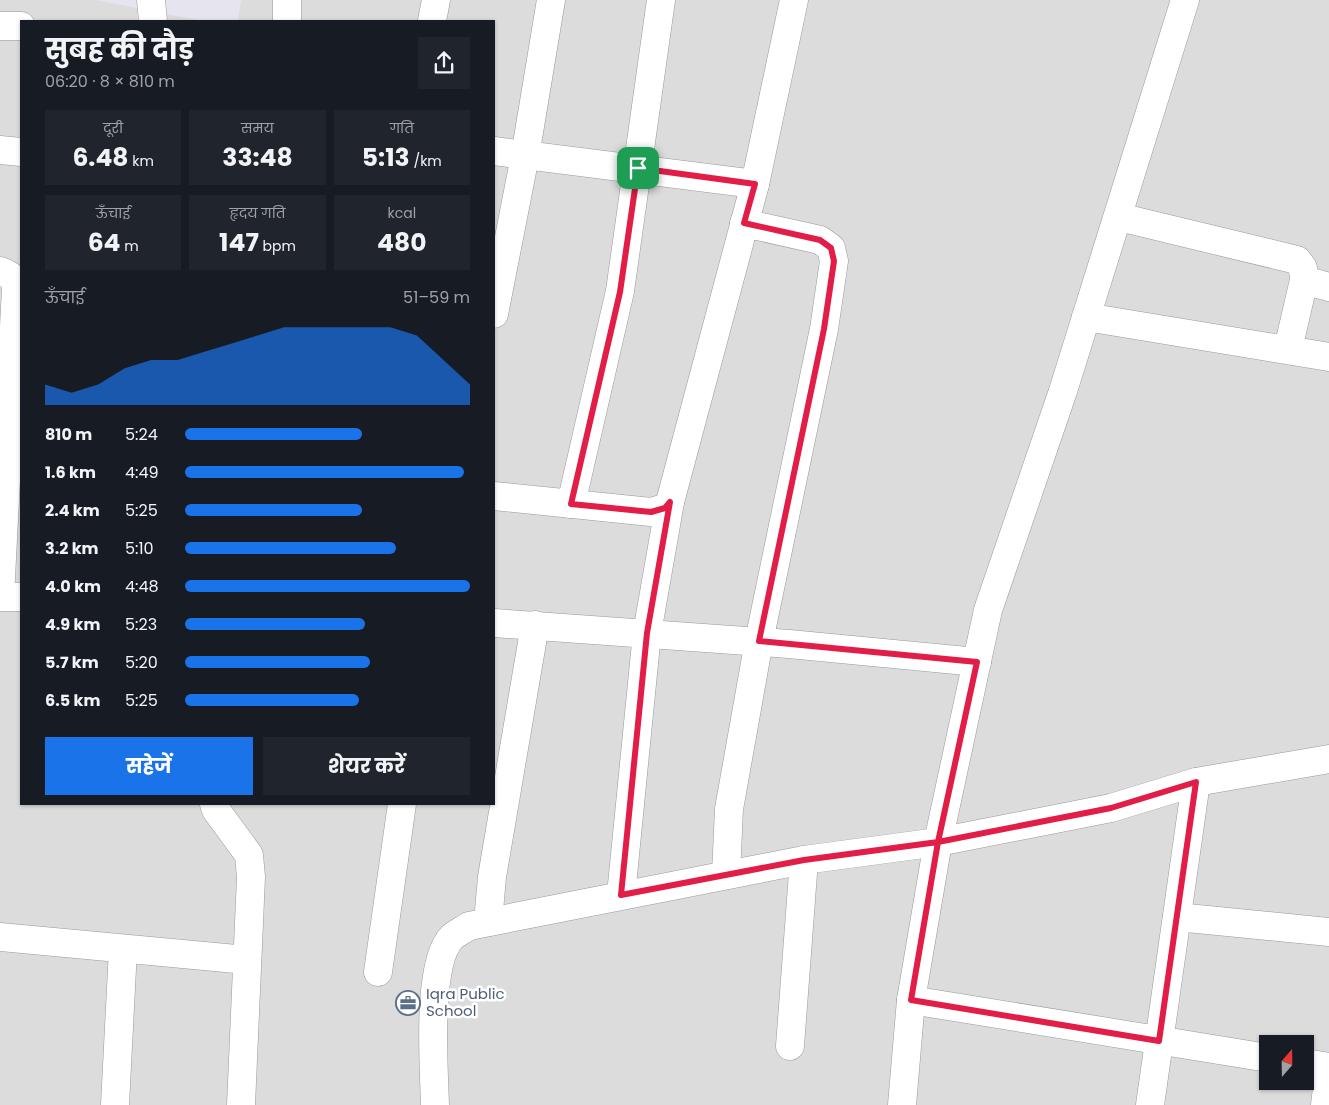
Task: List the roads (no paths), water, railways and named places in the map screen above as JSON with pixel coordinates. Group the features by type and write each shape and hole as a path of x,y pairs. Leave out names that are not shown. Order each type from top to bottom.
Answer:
{"street":[{"path":"151,0 153,20"},
{"path":"286,0 287,20"},
{"path":"432,20 436,0"},
{"path":"495,309 525,156 551,0"},
{"path":"571,504 620,292 661,0"},
{"path":"621,895 647,633 670,502 755,184 794,0"},
{"path":"902,1105 911,1000 938,842 988,610 1063,391 1119,217 1160,73 1185,0"},
{"path":"0,26 20,26"},
{"path":"0,150 20,152"},
{"path":"495,152 638,168 755,184"},
{"path":"1119,217 1297,260 1317,283 1288,349"},
{"path":"726,876 729,809 759,641 824,329 834,261 831,248 820,240 744,223"},
{"path":"0,271 10,274 14,279 16,288 0,597 20,597"},
{"path":"1086,317 1329,357"},
{"path":"495,496 651,512 665,508 670,502"},
{"path":"495,622 759,641 977,662"},
{"path":"488,922 492,877 535,625"},
{"path":"435,1105 436,981 441,957 452,938 468,926 804,860 938,842 1111,808 1196,782 1329,760"},
{"path":"1150,1105 1196,782"},
{"path":"214,805 249,855 251,877 241,1105"},
{"path":"378,972 402,805"},
{"path":"790,1046 804,860"},
{"path":"1177,917 1329,932"},
{"path":"0,937 247,960"},
{"path":"115,1105 123,949"},
{"path":"911,1000 1259,1057"},
{"path":"1314,1065 1329,1069 1325,1105"}],"place":[{"name":"Iqra Public School","path":"408,1003"}]}
